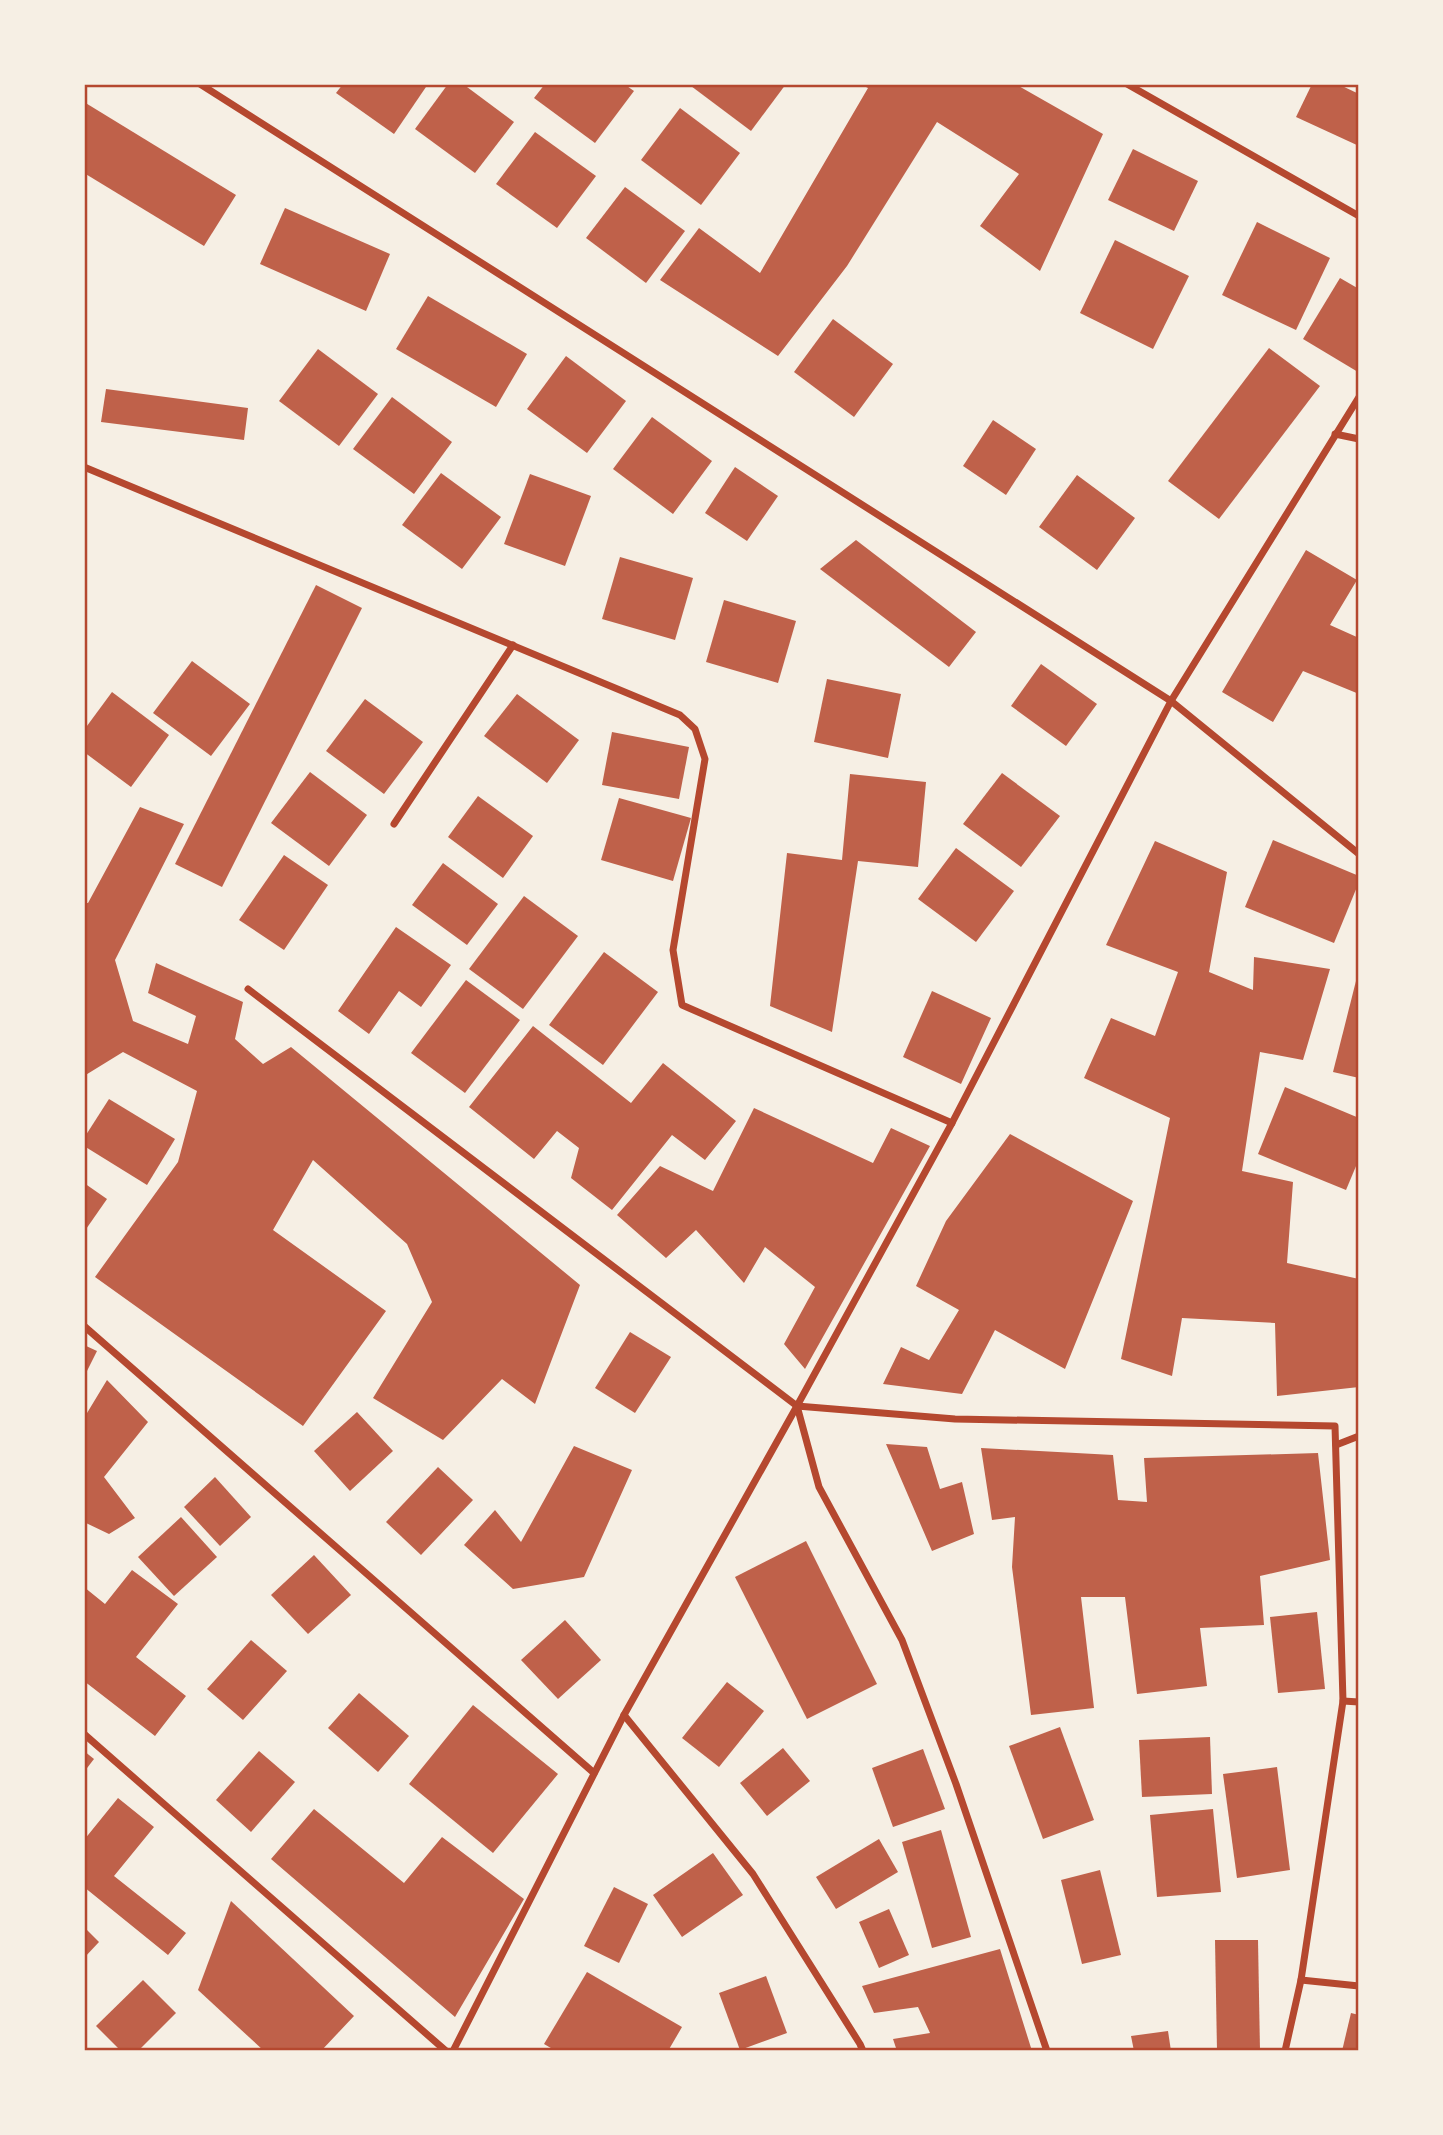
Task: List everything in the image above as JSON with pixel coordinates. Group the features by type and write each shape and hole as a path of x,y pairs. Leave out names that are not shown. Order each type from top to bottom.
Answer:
{"street":[{"path":"200,84 1171,701 1359,854"},
{"path":"1127,84 1359,216"},
{"path":"453,2051 624,1714 952,1123 1171,701 1359,397"},
{"path":"1335,434 1359,439"},
{"path":"84,467 680,715 695,729 705,759 673,950 681,1005 952,1123"},
{"path":"394,824 513,645"},
{"path":"248,989 797,1406 955,1419 1335,1426 1343,1701 1301,1980 1285,2051"},
{"path":"84,1326 594,1773"},
{"path":"797,1406 819,1487 907,1653 957,1784 1047,2051"},
{"path":"1336,1446 1359,1436"},
{"path":"1343,1701 1359,1702"},
{"path":"624,1714 753,1874 863,2051"},
{"path":"84,1734 446,2051"},
{"path":"1301,1980 1359,1986"}],"building":[{"path":"343,84 428,84 394,134 336,93"},
{"path":"448,84 463,84 514,122 475,173 415,129"},
{"path":"545,84 624,84 634,91 595,143 534,98"},
{"path":"786,84 751,131 691,86"},
{"path":"860,84 1015,84 1103,134 1040,271 980,226 1019,174 937,122 847,266 778,356 660,280 699,228 760,273 868,88"},
{"path":"1312,84 1338,84 1359,94 1359,146 1296,117"},
{"path":"84,102 236,195 204,246 84,173"},
{"path":"680,108 740,153 701,205 641,160"},
{"path":"535,132 596,176 557,228 496,184"},
{"path":"1133,149 1198,181 1174,231 1108,200"},
{"path":"625,187 685,231 646,283 586,238"},
{"path":"285,208 390,254 366,311 260,264"},
{"path":"1257,222 1330,258 1296,330 1222,295"},
{"path":"1115,240 1189,276 1153,349 1080,313"},
{"path":"1340,278 1359,289 1358,372 1303,339"},
{"path":"428,296 527,354 496,407 396,349"},
{"path":"833,319 893,364 854,417 794,372"},
{"path":"1269,348 1320,386 1219,519 1168,481"},
{"path":"318,349 378,394 339,446 279,401"},
{"path":"566,356 626,401 587,453 527,409"},
{"path":"106,389 248,408 244,440 101,422"},
{"path":"392,397 452,442 414,494 353,449"},
{"path":"652,417 712,461 673,514 613,469"},
{"path":"993,420 1036,449 1006,495 963,466"},
{"path":"735,467 778,496 747,541 705,513"},
{"path":"441,473 501,517 462,569 402,525"},
{"path":"530,474 591,496 565,566 504,544"},
{"path":"1077,475 1135,518 1097,570 1039,527"},
{"path":"856,540 976,632 949,667 820,569"},
{"path":"1306,550 1357,580 1330,625 1359,638 1359,694 1303,671 1273,722 1222,692"},
{"path":"620,557 693,578 675,640 602,619"},
{"path":"316,585 362,608 222,887 175,864"},
{"path":"724,600 796,621 778,683 706,662"},
{"path":"192,661 250,704 211,756 153,713"},
{"path":"1041,664 1097,704 1066,746 1011,706"},
{"path":"827,679 901,694 888,758 814,742"},
{"path":"112,692 169,735 131,787 84,752 84,730"},
{"path":"517,694 579,740 547,783 484,736"},
{"path":"365,699 423,742 384,794 326,751"},
{"path":"612,732 689,747 679,799 602,785"},
{"path":"310,772 367,815 329,866 271,823"},
{"path":"1002,773 1060,816 1021,867 963,824"},
{"path":"850,774 926,782 918,867 858,861 832,1032 770,1006 787,853 842,860"},
{"path":"478,796 533,836 503,878 448,837"},
{"path":"619,798 691,818 673,881 601,860"},
{"path":"140,807 184,824 115,960 133,1021 188,1044 196,1016 148,993 156,963 243,1002 235,1039 263,1064 291,1047 580,1285 535,1404 502,1379 443,1440 373,1398 432,1302 407,1244 313,1160 273,1230 386,1311 303,1426 95,1277 178,1162 197,1091 123,1052 84,1076 84,903 88,903"},
{"path":"1273,840 1359,876 1334,943 1245,907"},
{"path":"1155,841 1227,872 1209,972 1253,990 1254,957 1330,969 1303,1060 1260,1052 1242,1171 1293,1182 1287,1263 1359,1279 1359,1387 1277,1396 1275,1323 1182,1318 1172,1376 1121,1359 1170,1118 1084,1078 1111,1018 1155,1036 1178,972 1106,945"},
{"path":"956,848 1014,891 976,942 918,899"},
{"path":"284,855 328,885 284,950 239,920"},
{"path":"443,863 498,904 467,945 412,905"},
{"path":"524,896 578,936 523,1009 469,969"},
{"path":"396,927 451,965 421,1007 399,991 369,1034 338,1011"},
{"path":"604,952 658,992 603,1065 549,1025"},
{"path":"1359,973 1359,1078 1333,1072"},
{"path":"466,980 520,1020 465,1093 411,1053"},
{"path":"932,991 991,1018 961,1084 903,1057"},
{"path":"533,1026 631,1103 663,1063 736,1121 705,1160 672,1135 612,1210 571,1178 579,1148 557,1131 534,1159 469,1107"},
{"path":"1285,1087 1359,1118 1359,1159 1346,1190 1258,1154"},
{"path":"109,1099 175,1139 147,1185 84,1146 84,1138"},
{"path":"754,1108 873,1163 891,1128 930,1146 805,1369 784,1344 815,1287 765,1247 744,1283 696,1230 666,1258 617,1215 660,1166 713,1191"},
{"path":"1010,1134 1133,1201 1065,1369 995,1330 962,1394 883,1384 901,1347 929,1360 959,1310 916,1286 946,1221"},
{"path":"84,1183 107,1199 84,1232"},
{"path":"630,1332 671,1357 635,1413 595,1388"},
{"path":"84,1345 97,1351 84,1377"},
{"path":"107,1380 148,1422 104,1477 135,1518 109,1534 86,1523 84,1526 84,1418"},
{"path":"357,1412 393,1451 350,1491 314,1451"},
{"path":"886,1444 927,1447 940,1489 962,1482 974,1534 932,1551"},
{"path":"574,1446 632,1470 584,1577 513,1589 464,1545 495,1510 521,1542"},
{"path":"981,1448 1113,1455 1118,1500 1147,1502 1144,1458 1318,1453 1330,1560 1260,1576 1264,1625 1200,1628 1207,1686 1137,1694 1125,1597 1081,1597 1094,1708 1031,1715 1012,1567 1015,1517 992,1520"},
{"path":"438,1467 473,1500 421,1555 386,1522"},
{"path":"215,1477 251,1517 220,1546 184,1507"},
{"path":"181,1517 217,1557 174,1596 138,1557"},
{"path":"806,1541 877,1684 807,1719 735,1577"},
{"path":"314,1555 351,1595 308,1634 271,1595"},
{"path":"132,1570 178,1604 136,1657 186,1696 155,1736 84,1681 84,1587 105,1604"},
{"path":"1317,1612 1325,1689 1278,1693 1270,1617"},
{"path":"565,1620 601,1660 558,1699 521,1660"},
{"path":"251,1640 287,1671 243,1720 207,1689"},
{"path":"727,1682 764,1711 719,1767 682,1738"},
{"path":"359,1693 409,1736 378,1772 328,1728"},
{"path":"473,1705 558,1774 493,1853 409,1784"},
{"path":"1060,1727 1094,1820 1043,1839 1009,1746"},
{"path":"1210,1737 1212,1794 1142,1797 1139,1740"},
{"path":"783,1748 810,1781 767,1816 740,1783"},
{"path":"923,1749 945,1809 893,1827 872,1768"},
{"path":"84,1751 94,1759 84,1772"},
{"path":"259,1751 295,1782 251,1832 216,1800"},
{"path":"1277,1767 1290,1870 1237,1878 1223,1774"},
{"path":"118,1798 154,1827 114,1876 186,1933 168,1955 84,1887 84,1840"},
{"path":"314,1809 404,1883 442,1837 524,1899 455,2017 271,1859"},
{"path":"1213,1809 1221,1892 1157,1897 1150,1815"},
{"path":"941,1830 971,1937 932,1948 902,1842"},
{"path":"879,1839 898,1872 836,1909 816,1877"},
{"path":"713,1853 743,1895 682,1937 653,1895"},
{"path":"1100,1870 1121,1955 1082,1964 1061,1880"},
{"path":"614,1887 648,1904 619,1963 584,1946"},
{"path":"231,1901 354,2016 321,2051 264,2051 198,1990"},
{"path":"889,1909 909,1955 879,1968 859,1922"},
{"path":"84,1927 99,1942 84,1958"},
{"path":"1215,1940 1258,1940 1260,2051 1217,2051"},
{"path":"1000,1949 1032,2051 897,2051 893,2039 930,2033 918,2007 874,2013 862,1986"},
{"path":"587,1972 682,2027 668,2051 556,2051 544,2044"},
{"path":"766,1976 787,2033 740,2050 719,1993"},
{"path":"143,1980 176,2013 138,2051 121,2051 96,2026"},
{"path":"1351,2013 1359,2015 1359,2051 1342,2051"},
{"path":"1168,2031 1171,2051 1134,2051 1131,2036"}]}
